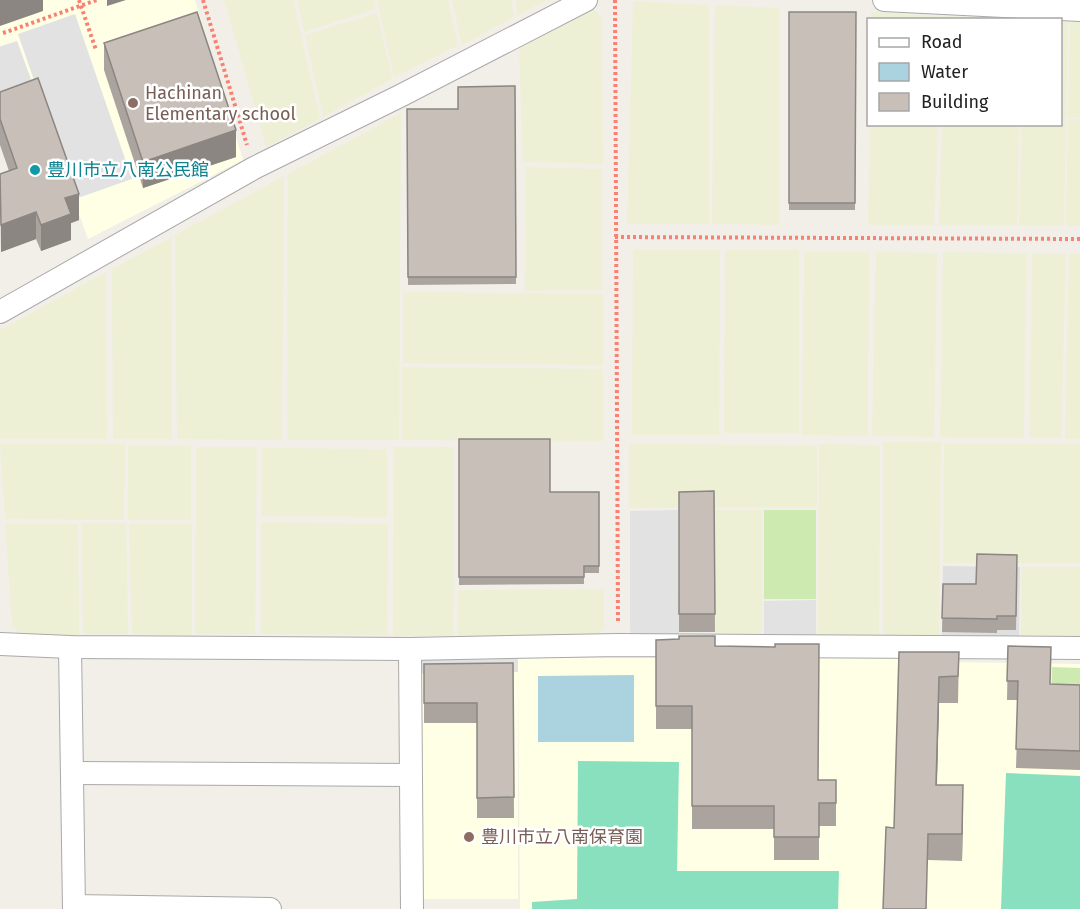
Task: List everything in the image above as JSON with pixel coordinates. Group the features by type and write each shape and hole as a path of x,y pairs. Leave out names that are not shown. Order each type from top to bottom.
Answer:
{"street":[{"path":"0,312 254,168 586,0"},
{"path":"884,0 1080,10"},
{"path":"1,638 70,647 410,649 618,645 1080,648"},
{"path":"70,647 74,908 270,909"},
{"path":"410,649 411,909"},
{"path":"72,773 410,776"}],"path":[{"path":"79,0 96,50"},
{"path":"3,33 97,0"},
{"path":"203,0 254,168"},
{"path":"615,0 618,645"},
{"path":"615,237 1080,239"}],"shaded area":[{"name":"Hachinan Elementary school","path":"0,0 195,0 243,160 88,239 17,41 0,46"},
{"path":"224,0 293,0 320,119 266,147"},
{"path":"297,0 374,0 376,9 304,32"},
{"path":"377,0 448,0 458,45 394,77"},
{"path":"452,0 511,0 514,17 462,45"},
{"path":"515,0 546,0 518,16"},
{"path":"633,1 709,5 709,224 627,224"},
{"path":"715,5 779,8 779,225 712,224"},
{"path":"593,9 602,18 603,164 523,162 519,49"},
{"path":"871,12 941,16 941,18 871,18"},
{"path":"377,13 392,79 323,117 305,35"},
{"path":"75,14 132,179 75,199 18,34"},
{"path":"945,16 996,18 945,18"},
{"path":"1062,22 1068,22 1064,226 1019,225 1022,126 1062,126"},
{"path":"1070,22 1080,22 1080,118 1068,117"},
{"path":"17,41 35,90 0,102 0,47"},
{"path":"401,113 399,440 287,440 288,174"},
{"path":"1068,119 1080,119 1080,226 1066,226"},
{"path":"870,126 938,126 934,225 868,225"},
{"path":"942,126 1019,126 1017,225 939,225"},
{"path":"526,167 602,169 602,290 525,291"},
{"path":"284,176 282,440 177,439 175,235"},
{"path":"172,237 172,439 113,439 112,269"},
{"path":"633,250 720,250 719,435 632,435"},
{"path":"725,250 799,250 799,433 724,433"},
{"path":"804,252 869,252 868,436 802,435"},
{"path":"876,252 937,253 934,437 872,436"},
{"path":"943,252 1027,253 1024,438 940,437"},
{"path":"1032,253 1066,254 1061,438 1029,437"},
{"path":"1069,253 1080,253 1080,439 1065,439"},
{"path":"106,272 107,439 0,439 0,330"},
{"path":"403,292 603,294 603,365 403,363"},
{"path":"402,367 603,369 603,441 402,440"},
{"path":"883,442 941,442 939,637 883,638"},
{"path":"0,444 125,444 124,520 5,519"},
{"path":"629,444 817,445 817,507 629,508"},
{"path":"819,444 880,445 879,637 818,637"},
{"path":"944,444 1080,444 1080,563 943,563"},
{"path":"128,445 191,446 191,520 128,520"},
{"path":"196,447 257,447 255,634 195,634"},
{"path":"394,447 454,447 453,636 393,636"},
{"path":"262,448 387,449 387,517 262,516"},
{"path":"678,510 679,638 634,638 630,631 630,511"},
{"path":"715,510 762,510 762,636 716,638"},
{"path":"261,522 388,524 387,635 261,634"},
{"path":"82,523 126,523 128,634 83,634"},
{"path":"5,524 78,524 79,635 22,635 12,625"},
{"path":"129,524 192,524 192,636 132,634"},
{"path":"943,566 1020,567 1019,637 942,635"},
{"path":"1022,567 1080,567 1080,636 1021,635"},
{"path":"604,589 604,629 597,635 458,636 458,590"},
{"path":"816,600 816,637 764,637 764,601"},
{"path":"938,657 946,662 1080,664 1080,909 520,909 518,661 518,899 420,899 419,660"},
{"path":"518,659 518,672 419,674 419,660"}],"green space":[{"path":"764,510 816,510 816,599 764,599"},
{"path":"1052,667 1080,668 1080,702 1051,701"},
{"path":"578,761 679,762 677,871 839,871 838,909 532,909 532,902 577,899"},
{"path":"1006,773 1080,776 1080,909 1001,909"}],"water":[{"path":"634,675 634,742 538,742 538,676"}],"building":[{"path":"197,12 236,130 143,162 104,43"},
{"path":"789,12 856,12 855,203 789,203"},
{"name":"豊川市立八南公民館","path":"38,78 79,194 65,198 71,214 41,225 36,212 1,225 0,174 17,168 0,119 0,92"},
{"path":"515,86 516,277 408,277 407,109 458,109 458,87"},
{"path":"459,439 550,439 550,492 599,492 599,566 584,566 584,577 459,577"},
{"path":"714,491 715,614 679,614 679,492"},
{"path":"977,554 1017,555 1016,616 997,616 997,619 942,618 943,584 976,584"},
{"path":"679,636 715,636 715,646 775,647 775,644 819,644 818,780 836,780 836,803 819,803 819,837 774,837 774,806 692,806 692,706 656,706 656,640 679,639"},
{"path":"1008,646 1051,647 1050,684 1080,685 1080,751 1016,749 1018,681 1007,681"},
{"path":"899,652 959,652 958,676 939,677 936,785 963,785 962,834 928,834 926,909 883,909 886,827 894,828"},
{"path":"513,663 514,797 477,798 477,703 424,703 424,664"}],"place":[{"name":"Hachinan Elementary school","path":"133,103"},
{"name":"豊川市立八南公民館","path":"35,170"},
{"name":"豊川市立八南保育園","path":"469,837"}]}
